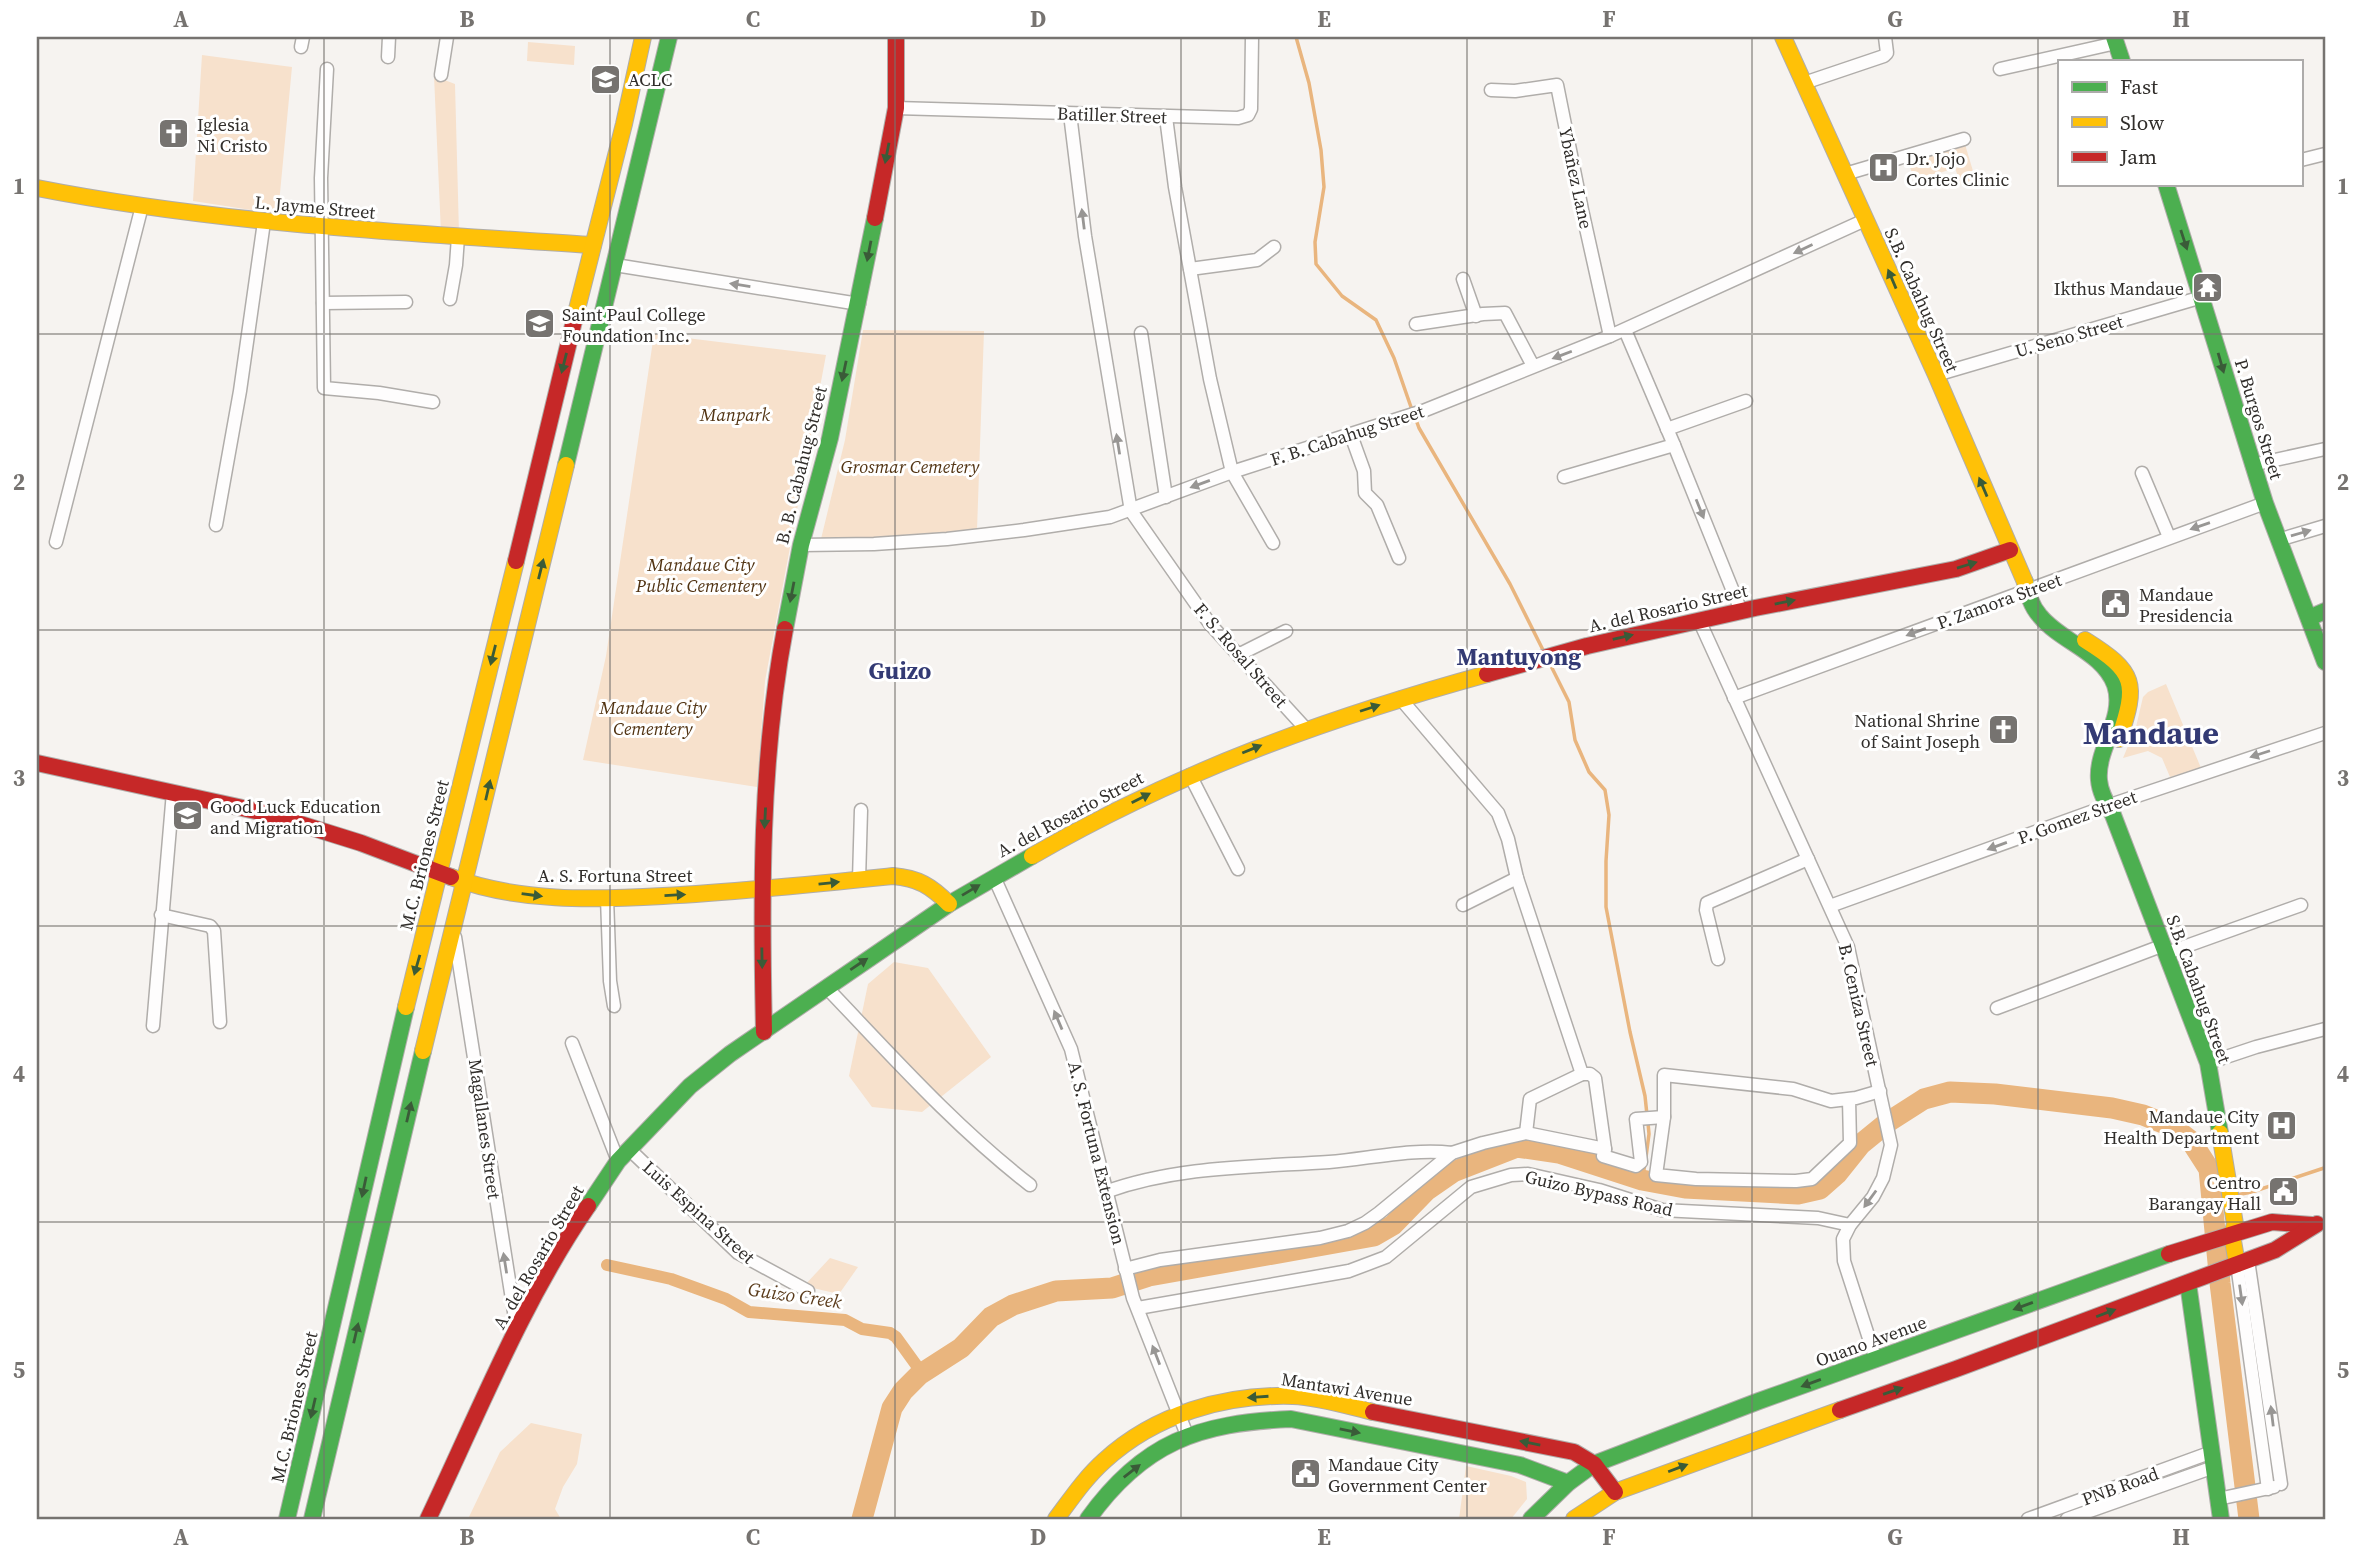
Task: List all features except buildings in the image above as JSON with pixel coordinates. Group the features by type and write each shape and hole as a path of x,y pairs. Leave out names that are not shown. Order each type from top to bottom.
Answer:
{"main road":[{"name":"M.C. Briones Street","path":"287,1519 397,1040 624,124 643,37"},
{"path":"627,210 637,120 656,37"},
{"path":"312,1519 669,37"},
{"name":"B. B. Cabahug Street","path":"764,1032 761,890 766,786 780,656 801,545 830,438 859,304 896,108 896,37"},
{"name":"S.B. Cabahug Street","path":"1783,37 2028,586 2071,632 2103,659 2120,666 2122,682 2132,701 2113,757 2111,808 2208,1063 2238,1264"},
{"path":"2115,40 2122,60"},
{"name":"M.C. Briones Street","path":"604,201 637,120"},
{"name":"P. Burgos Street","path":"2170,186 2264,503 2325,662"},
{"name":"L. Jayme Street","path":"37,188 142,206 322,228 593,245"},
{"name":"A. del Rosario Street","path":"428,1519 517,1331 568,1235 624,1155 690,1086 730,1054 949,904 1073,832 1190,775 1306,729 1400,698 1587,646 1741,611 1956,569 2010,550"},
{"path":"2309,618 2325,611"},
{"name":"A. S. Fortuna Street","path":"37,762 265,813 339,835 465,882 537,897 607,898 761,890 893,876 915,877 930,885 949,904"},
{"name":"Ouano Avenue","path":"1531,1519 1568,1483 1594,1464 1759,1401 2139,1263 2203,1243 2233,1227 2272,1222 2318,1224"},
{"path":"1574,1519 1615,1492 1787,1428 1956,1370 2280,1248 2318,1224"},
{"path":"2188,1283 2213,1459 2225,1497 2221,1519"},
{"name":"Mantawi Avenue","path":"1055,1519 1074,1490 1100,1462 1131,1438 1179,1413 1222,1401 1257,1396 1296,1396 1574,1452 1594,1464 1615,1492"},
{"path":"1088,1519 1119,1481 1153,1454 1187,1435 1259,1420 1291,1419 1520,1465 1568,1483"}],"street":[{"path":"388,57 389,37"},
{"path":"441,75 447,37"},
{"name":"Batiller Street","path":"896,108 1238,118 1248,115 1251,108 1252,37"},
{"path":"1804,83 1884,56 1887,53 1885,37"},
{"path":"2000,69 2115,40"},
{"path":"327,69 321,178 324,388 433,402"},
{"name":"Ybañez Lane","path":"1491,90 1515,91 1557,85 1581,210 1610,337"},
{"path":"1070,114 1085,236 1131,511"},
{"path":"1166,117 1210,379 1233,472 1273,543"},
{"path":"1845,174 1964,139"},
{"path":"2302,160 2325,154"},
{"path":"57,542 142,206"},
{"name":"F. B. Cabahug Street","path":"801,545 947,539 1086,521 1131,511 1233,472 1423,411 1610,337 1865,220"},
{"path":"216,525 240,391 264,222"},
{"path":"450,299 458,237"},
{"path":"1190,269 1257,260 1274,247"},
{"path":"615,265 859,304"},
{"path":"1463,279 1476,316"},
{"name":"U. Seno Street","path":"1936,375 2202,297"},
{"path":"323,303 406,302"},
{"path":"1416,324 1505,313 1533,366"},
{"path":"1625,330 1741,611"},
{"path":"1141,333 1166,497"},
{"path":"1667,429 1746,401"},
{"path":"1351,435 1364,471 1365,493 1377,505 1399,558"},
{"path":"1564,477 1674,445"},
{"path":"2252,465 2325,449"},
{"path":"2142,473 2169,537"},
{"name":"P. Zamora Street","path":"1734,698 2028,586 2264,503"},
{"name":"F. S. Rosal Street","path":"1131,511 1210,624 1306,729"},
{"path":"2278,540 2325,526"},
{"name":"B. Ceniza Street","path":"1699,620 1848,947 1891,1145 1884,1178 1843,1239 1844,1261 1876,1360"},
{"path":"1238,655 1286,631"},
{"path":"1400,698 1498,813 1582,1074"},
{"name":"P. Gomez Street","path":"1830,906 2325,733"},
{"path":"1190,775 1238,869"},
{"path":"153,1026 173,792"},
{"path":"859,880 861,810"},
{"path":"1718,959 1706,910 1707,903 1808,859"},
{"name":"A. S. Fortuna Extension","path":"994,877 1071,1049 1126,1272 1187,1435"},
{"path":"1462,905 1517,878"},
{"path":"607,898 610,981 614,1006"},
{"path":"1997,1008 2301,905"},
{"path":"161,915 210,926 214,931 220,1022"},
{"name":"Magallanes Street","path":"453,927 517,1331"},
{"path":"826,987 945,1110 1004,1165 1030,1185"},
{"path":"2208,1063 2325,1029"},
{"name":"Luis Espina Street","path":"572,1043 624,1155 738,1253 808,1292"},
{"path":"1526,1133 1530,1099 1582,1074 1590,1074 1595,1078 1605,1149 1603,1156 1636,1166 1641,1163 1636,1119 1662,1117"},
{"path":"1849,1099 1850,1143 1812,1179 1696,1179 1657,1175 1664,1075 1793,1089 1810,1092 1831,1101 1880,1091"},
{"path":"1105,1192 1133,1182 1208,1170 1431,1151 1452,1153 1526,1133 1605,1149"},
{"path":"1126,1272 1160,1260 1320,1238 1348,1231 1379,1213 1452,1153"},
{"name":"Guizo Bypass Road","path":"1136,1303 1349,1271 1386,1257 1471,1186 1511,1175 1528,1174 1599,1190 1662,1210 1818,1218 1850,1225"},
{"name":"S.B. Cabahug Street","path":"2225,1497 2269,1488 2238,1264"},
{"name":"PNB Road","path":"2028,1519 2213,1459"},
{"name":"PNB Road","path":"2067,1519 2213,1459"}],"green space":[{"path":"528,42 575,46 574,65 527,61"},
{"path":"202,55 292,67 278,214 193,201"},
{"path":"434,76 455,84 459,233 441,233"},
{"path":"1964,141 1976,181 1961,185 1955,168 1915,181 1907,159"},
{"name":"Grosmar Cemetery","path":"863,330 984,331 977,530 927,535 821,539 845,440"},
{"path":"654,334 826,355 765,681 757,787 583,760 606,656"},
{"path":"2166,684 2201,768 2170,777 2162,758 2148,751 2123,758 2136,727 2143,697"},
{"path":"894,962 928,968 991,1057 922,1112 872,1107 849,1076 868,984"},
{"path":"830,1258 858,1267 839,1294 804,1286"},
{"path":"531,1423 582,1434 577,1464 563,1487 555,1509 561,1519 468,1519 500,1452"},
{"path":"1466,1466 1526,1482 1527,1499 1511,1519 1459,1519"}],"waterway":[{"path":"1296,37 1309,83 1321,150 1324,187 1315,242 1316,264 1342,296 1376,320 1394,358 1412,410"},
{"path":"1415,417 1510,584 1544,652"},
{"path":"1549,662 1569,702 1575,740 1589,772 1605,790 1609,815 1606,907 1647,1115"},
{"path":"862,1519 892,1408 903,1391 919,1375 961,1348 991,1317 1013,1305 1056,1291 1112,1288 1149,1276 1374,1236 1393,1225 1427,1190 1453,1172 1517,1147 1559,1153 1642,1180 1685,1188 1798,1194 1820,1189 1837,1174 1861,1144 1888,1122 1924,1099 1950,1092 1995,1094 2112,1108 2143,1115 2173,1127 2191,1141 2209,1169 2249,1519"},
{"path":"1646,1157 1648,1123"},
{"path":"1642,1180 1645,1164"},
{"path":"2236,1195 2324,1168"},
{"path":"2212,1200 2225,1198"},
{"name":"Guizo Creek","path":"607,1265 671,1279 726,1299 749,1312 845,1320 862,1329 890,1333 896,1337 922,1373"}],"traffic: fast":[{"path":"566,465 669,37"},
{"path":"2114,37 2122,60"},
{"path":"2167,186 2265,503 2325,662"},
{"path":"785,629 801,545 830,438 875,218"},
{"path":"2025,582 2032,604 2040,616 2101,664 2115,685 2117,709 2099,768 2100,785 2208,1063 2220,1133"},
{"path":"2309,618 2325,611"},
{"path":"588,1206 618,1161 690,1086 730,1054 949,904 1032,856"},
{"path":"287,1519 406,1007"},
{"path":"312,1519 423,1051"},
{"path":"1531,1519 1568,1483 1594,1464 1759,1401 2169,1254"},
{"path":"2188,1283 2221,1519"},
{"path":"1088,1519 1130,1471 1152,1455 1201,1432 1258,1421 1291,1419 1520,1465 1568,1483"}],"traffic: slow":[{"path":"574,321 643,37"},
{"path":"1783,37 1936,375 2025,582"},
{"path":"37,188 244,219 593,245"},
{"path":"423,1051 566,465"},
{"path":"406,1007 516,561"},
{"path":"2085,640 2115,661 2128,680 2129,704 2119,739"},
{"path":"1032,856 1142,798 1254,750 1369,709 1487,674"},
{"path":"451,877 502,891 582,898 721,892 893,876 924,884 949,904"},
{"path":"2220,1133 2235,1224 2232,1235 2237,1264"},
{"path":"1056,1519 1078,1489 1104,1461 1145,1431 1192,1410 1242,1399 1293,1396 1373,1412"},
{"path":"1574,1519 1615,1492 1840,1410"}],"traffic: jam":[{"path":"875,218 896,108 896,37"},
{"path":"516,561 574,321"},
{"path":"1487,674 1587,646 1755,608 1956,569 2010,550"},
{"path":"764,1032 764,830 771,729 785,629"},
{"path":"37,763 265,813 361,843 451,877"},
{"path":"428,1519 522,1320 542,1281 588,1206"},
{"path":"2169,1254 2272,1222 2312,1225"},
{"path":"1840,1410 2275,1250 2317,1224"},
{"path":"1373,1412 1574,1452 1594,1464 1615,1492"}],"place":[{"name":"ACLC","path":"605,79"},
{"name":"Iglesia Ni Cristo","path":"174,134"},
{"name":"Dr. Jojo Cortes Clinic","path":"1883,168"},
{"name":"Ikthus Mandaue","path":"2207,288"},
{"name":"Saint Paul College Foundation Inc.","path":"539,324"},
{"name":"Mandaue Presidencia","path":"2116,604"},
{"name":"National Shrine of Saint Joseph","path":"2003,730"},
{"name":"Good Luck Education and Migration","path":"187,816"},
{"name":"Mandaue City Health Department","path":"2282,1126"},
{"name":"Centro Barangay Hall","path":"2284,1192"},
{"name":"Mandaue City Government Center","path":"1305,1474"}],"district":[{"name":"Mantuyong","path":"1519,656"},
{"name":"Guizo","path":"900,670"},
{"name":"Mandaue","path":"2151,733"}],"park label":[{"name":"Manpark","path":"735,414"},
{"name":"Mandaue City Public Cementery","path":"701,574"},
{"name":"Mandaue City Cementery","path":"653,717"}]}
